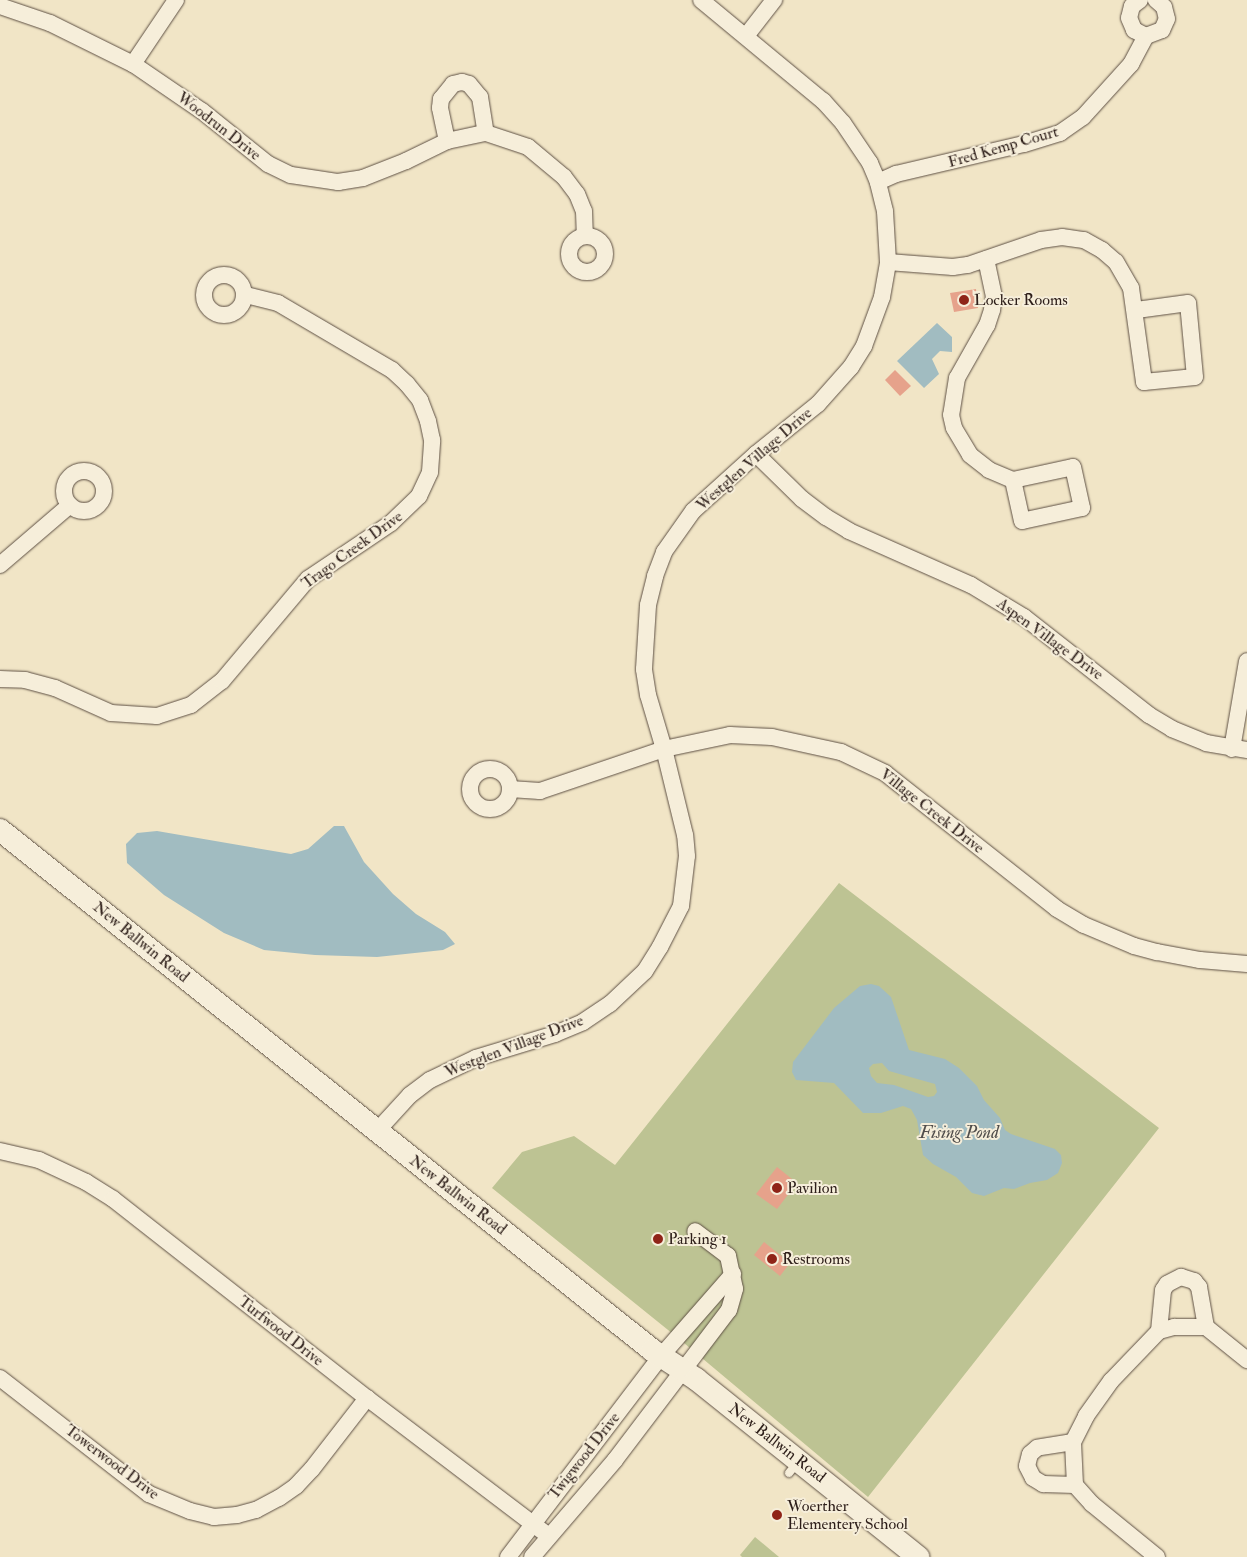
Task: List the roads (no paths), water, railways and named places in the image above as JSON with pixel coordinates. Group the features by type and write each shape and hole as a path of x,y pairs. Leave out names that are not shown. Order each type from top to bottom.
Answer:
{"main road":[{"name":"New Ballwin Road","path":"0,830 652,1350 696,1379 794,1467 918,1557"}],"street":[{"path":"133,64 176,0"},
{"name":"Westglen Village Drive","path":"377,1131 410,1095 430,1080 476,1058 532,1042 583,1022 610,1004 645,970 672,927 681,906 688,856 685,835 664,749 648,695 644,669 648,605 655,576 664,552 693,510 756,454 818,404 851,367 864,346 882,298 888,262 885,211 878,182 870,163 843,123 822,101 701,0"},
{"path":"746,36 774,0"},
{"path":"1140,0 1132,6 1129,18 1134,30 1146,36"},
{"name":"Fred Kemp Court","path":"878,182 896,174 1024,144 1060,133 1083,117 1131,64 1146,36 1157,33 1165,24 1166,13 1156,0"},
{"name":"Woodrun Drive","path":"0,6 50,23 133,64 202,112 268,164 291,175 338,182 363,178 406,161 447,141 486,133"},
{"path":"447,141 440,108 441,99 453,84 462,82 469,84 480,97 486,133 528,147 564,177 577,194 584,211 585,235"},
{"path":"888,262 953,267 986,260 1041,240 1062,237 1084,240 1102,250 1116,262 1131,288 1136,310 1144,382 1196,377 1188,303 1136,310"},
{"path":"986,260 994,296 992,310 987,325 956,378 951,415 960,440 970,455 989,470 1013,480 1073,467 1082,508 1022,521 1013,480"},
{"name":"Trago Creek Drive","path":"0,679 25,680 54,688 111,713 157,716 191,705 222,681 308,579 391,523 419,496 430,472 432,440 428,421 420,400 407,384 392,370 278,303 244,295"},
{"name":"Aspen Village Drive","path":"756,454 802,500 826,517 849,531 979,590 1024,616 1149,714 1172,729 1186,736 1239,750"},
{"path":"0,565 70,505"},
{"path":"1239,750 1247,662"},
{"name":"Village Creek Drive","path":"510,789 540,791 664,749 730,736 772,737 841,752 885,773 1057,909 1084,925 1134,946 1157,952 1200,960 1247,964"},
{"name":"Turfwood Drive","path":"0,1151 39,1160 98,1188 367,1398 549,1536"},
{"path":"695,1231 728,1256 733,1274"},
{"name":"Twigwood Drive","path":"508,1557 662,1355 733,1274"},
{"name":"Twigwood Drive","path":"532,1557 614,1460 729,1310 735,1289 733,1274"},
{"path":"1159,1331 1163,1290 1166,1284 1181,1277 1194,1281 1199,1287 1206,1327"},
{"path":"1157,1557 1092,1504 1075,1485 1073,1442 1086,1416 1111,1381 1159,1331 1174,1327 1206,1327 1247,1360"},
{"name":"Towerwood Drive","path":"0,1378 149,1494 190,1511 214,1517 237,1515 256,1510 279,1498 296,1486 312,1469 367,1398"},
{"path":"1073,1442 1038,1448 1030,1454 1027,1466 1032,1478 1043,1484 1075,1485"}],"water":[{"path":"937,323 952,337 952,352 940,351 932,359 939,374 924,388 897,361"},
{"path":"334,826 344,826 364,862 393,894 416,914 445,932 455,944 443,950 377,957 315,955 264,950 224,933 164,895 127,863 126,844 137,833 157,831 291,854 308,849"},
{"name":"Fising Pond","path":"871,984 879,986 891,997 909,1050 945,1059 959,1068 977,1086 984,1100 1000,1118 1005,1130 1011,1134 1055,1149 1061,1155 1062,1163 1058,1173 1047,1180 1030,1183 1014,1189 1004,1188 984,1196 972,1193 956,1177 933,1164 923,1155 917,1120 911,1109 903,1106 881,1113 863,1113 834,1083 796,1080 792,1072 793,1062 834,1008 860,986","holes":["882,1063 889,1071 935,1084 937,1092 934,1096 928,1097 894,1085 877,1083 871,1076 869,1068 873,1064"]}],"place":[{"name":"Locker Rooms","path":"964,300"},
{"name":"Pavilion","path":"777,1188"},
{"name":"Parking 1","path":"658,1239"},
{"name":"Restrooms","path":"772,1259"},
{"name":"Woerther Elementery School","path":"777,1515"}]}
